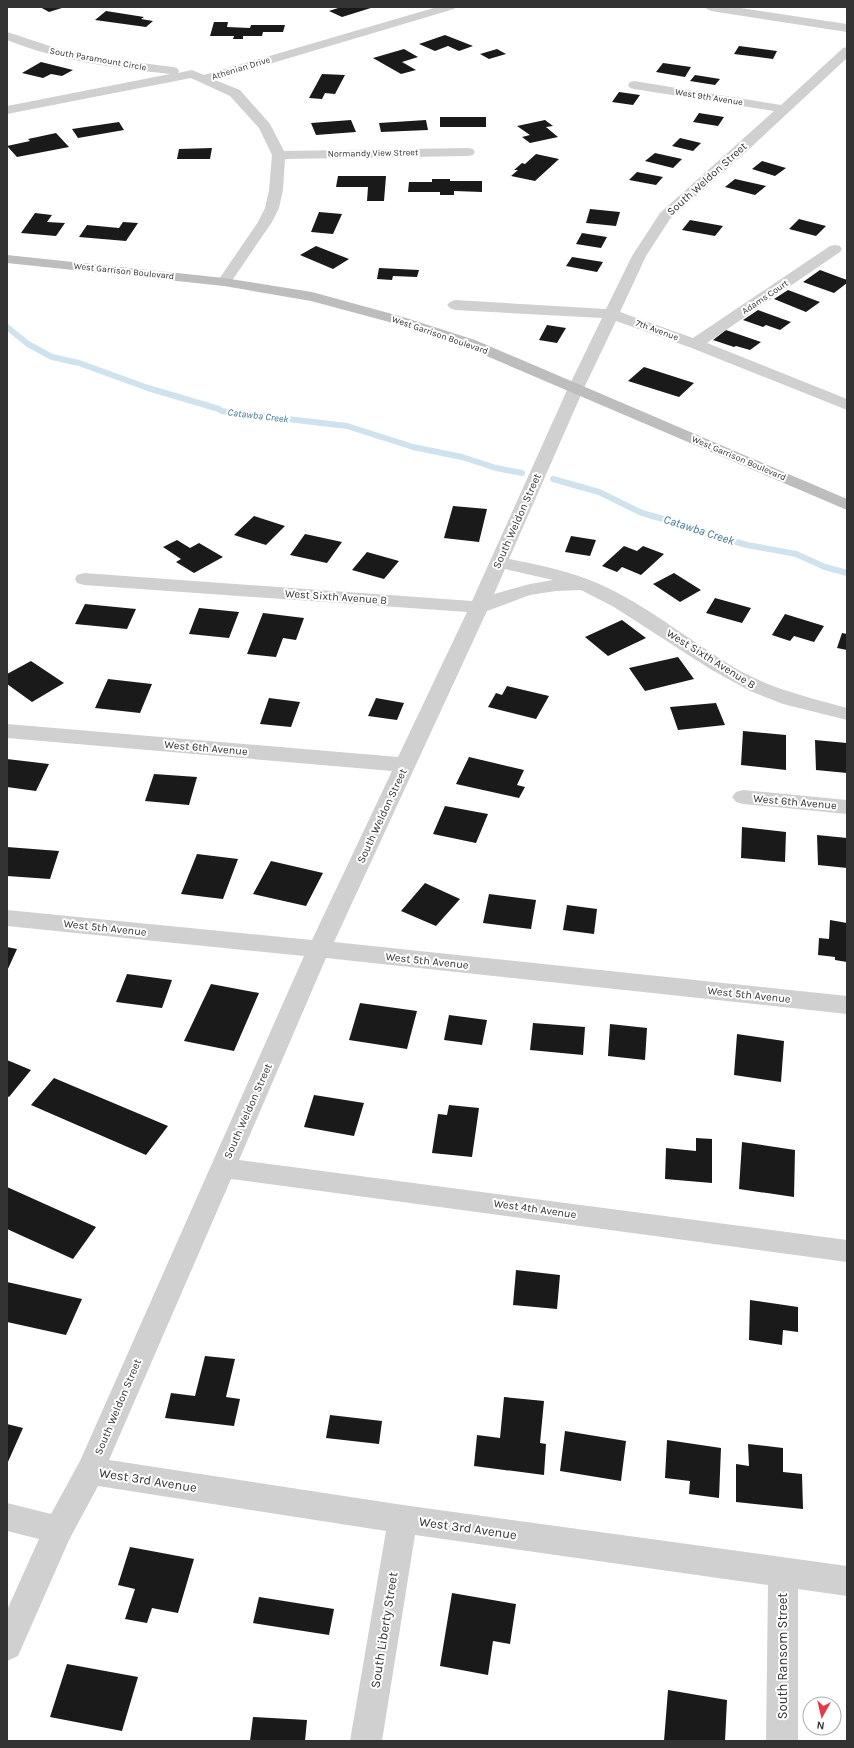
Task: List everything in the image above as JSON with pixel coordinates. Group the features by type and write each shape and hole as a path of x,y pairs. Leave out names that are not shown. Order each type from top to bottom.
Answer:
{"main road":[{"name":"West Garrison Boulevard","path":"7,259 224,282 312,297 398,320 469,343 847,505"}],"street":[{"name":"Athenian Drive","path":"7,110 198,77 450,7"},
{"path":"711,7 847,28"},
{"name":"South Paramount Circle","path":"7,36 60,54 198,77 235,93 265,127 279,155"},
{"name":"South Weldon Street","path":"7,1644 58,1530 90,1471 319,949 479,607 576,388 639,256 664,216 784,109 847,50"},
{"name":"West 9th Avenue","path":"634,85 784,109"},
{"name":"Normandy View Street","path":"279,155 468,152"},
{"path":"224,282 265,222 272,208 276,190 279,155"},
{"name":"Adams Court","path":"694,344 835,249"},
{"name":"7th Avenue","path":"455,305 612,314 694,344 847,405"},
{"name":"West Sixth Avenue B","path":"499,562 583,584 620,602 757,688 797,701 847,714"},
{"name":"West Sixth Avenue B","path":"84,579 479,607 499,598 532,589 583,584"},
{"name":"West 6th Avenue","path":"7,731 406,765"},
{"name":"West 6th Avenue","path":"743,797 847,807"},
{"name":"West 5th Avenue","path":"7,918 319,949 847,1005"},
{"name":"West 4th Avenue","path":"223,1168 847,1251"},
{"name":"West 3rd Avenue","path":"90,1471 403,1519 847,1581"},
{"path":"7,1517 58,1530"},
{"name":"South Liberty Street","path":"366,1741 403,1519"},
{"name":"South Ransom Street","path":"782,1741 783,1572"}],"building":[{"path":"40,7 65,7 49,12"},
{"path":"341,7 374,7 342,17 329,11"},
{"path":"106,11 144,17 141,19 153,21 146,27 95,20"},
{"path":"214,22 228,22 227,27 250,28 251,25 285,25 283,32 263,32 262,36 243,36 243,39 233,39 234,36 210,36"},
{"path":"445,35 473,46 459,51 448,46 435,51 419,44"},
{"path":"739,46 777,51 773,59 734,54"},
{"path":"404,49 418,57 402,62 416,70 401,74 373,58"},
{"path":"497,49 506,54 489,59 480,54"},
{"path":"41,62 73,70 62,76 51,74 43,78 22,73"},
{"path":"663,63 691,67 685,77 656,72"},
{"path":"322,74 345,75 335,94 325,93 322,99 309,98"},
{"path":"695,75 720,79 715,85 690,81"},
{"path":"619,92 640,95 633,105 612,102"},
{"path":"699,113 724,117 718,126 693,122"},
{"path":"440,117 486,117 486,127 440,127"},
{"path":"351,120 356,132 316,135 311,123"},
{"path":"426,120 428,130 381,132 379,123"},
{"path":"545,120 553,126 546,127 558,137 530,143 522,137 530,135 517,126"},
{"path":"119,122 124,130 78,138 72,129"},
{"path":"56,133 69,147 17,157 7,146 30,141 28,139"},
{"path":"680,138 701,143 693,151 672,146"},
{"path":"212,148 210,159 177,159 179,149"},
{"path":"655,153 682,159 673,168 645,161"},
{"path":"536,154 559,159 535,181 511,176 518,170 514,170 522,163 525,164"},
{"path":"762,161 786,168 775,176 752,169"},
{"path":"637,172 663,177 656,185 629,180"},
{"path":"338,176 386,176 384,201 367,201 368,187 336,187"},
{"path":"432,179 450,179 450,181 482,181 482,192 454,191 454,195 440,195 440,192 408,192 409,182 432,182"},
{"path":"735,179 766,186 755,195 725,187"},
{"path":"590,209 620,212 616,226 586,223"},
{"path":"319,212 342,214 333,234 311,232"},
{"path":"35,213 52,215 47,222 65,223 56,236 21,233"},
{"path":"799,219 826,226 816,236 789,229"},
{"path":"690,220 723,226 715,236 682,230"},
{"path":"123,222 138,223 126,241 79,237 87,225 119,228"},
{"path":"582,233 607,237 601,248 576,244"},
{"path":"316,246 349,259 333,269 300,255"},
{"path":"572,257 603,262 597,272 566,266"},
{"path":"379,268 419,270 417,277 393,276 392,280 377,279"},
{"path":"820,270 847,280 847,283 834,293 803,282"},
{"path":"788,290 820,302 806,312 774,299"},
{"path":"758,310 791,322 780,330 766,325 763,327 743,320"},
{"path":"547,325 566,328 557,343 539,340"},
{"path":"726,330 761,342 750,350 736,346 734,347 713,340"},
{"path":"644,367 694,383 679,397 628,381"},
{"path":"453,506 487,509 479,542 444,538"},
{"path":"254,516 285,526 266,545 234,535"},
{"path":"305,534 342,542 327,563 290,555"},
{"path":"571,536 596,540 590,556 565,552"},
{"path":"177,540 190,548 199,543 223,557 194,573 176,562 181,559 163,547"},
{"path":"624,546 637,551 643,546 664,554 641,575 622,567 617,572 602,566"},
{"path":"367,552 399,561 384,579 352,570"},
{"path":"674,573 701,590 680,602 653,584"},
{"path":"715,598 751,608 742,623 706,613"},
{"path":"85,604 136,609 127,629 75,624"},
{"path":"199,608 239,612 229,638 189,634"},
{"path":"263,613 304,618 296,640 283,638 276,657 247,654"},
{"path":"785,614 824,626 814,642 794,636 790,641 772,635"},
{"path":"622,620 646,638 608,656 585,637"},
{"path":"842,633 847,634 847,650 837,648"},
{"path":"678,657 694,679 645,691 629,668"},
{"path":"31,661 64,683 32,702 7,684 7,674"},
{"path":"108,679 152,684 140,713 95,708"},
{"path":"507,686 549,696 536,719 488,707 496,693 502,695"},
{"path":"269,698 300,702 291,727 260,724"},
{"path":"376,698 404,703 397,720 368,716"},
{"path":"716,703 725,725 678,730 670,707"},
{"path":"743,731 786,735 786,770 741,765"},
{"path":"815,740 847,743 847,773 816,770"},
{"path":"469,757 524,770 517,785 525,787 519,798 456,784"},
{"path":"7,759 49,764 36,791 7,787"},
{"path":"154,774 197,777 189,805 145,801"},
{"path":"445,806 488,814 476,843 433,834"},
{"path":"742,827 786,832 785,862 741,858"},
{"path":"817,835 847,838 847,868 818,865"},
{"path":"7,847 59,851 50,879 7,876"},
{"path":"197,854 238,859 223,899 181,894"},
{"path":"271,861 323,873 306,906 253,894"},
{"path":"425,883 460,899 436,926 401,911"},
{"path":"489,894 536,900 531,929 483,923"},
{"path":"567,905 597,909 594,934 563,930"},
{"path":"830,920 847,923 847,962 835,960 835,957 818,955 819,938 829,939"},
{"path":"7,947 17,949 7,971"},
{"path":"127,974 172,980 162,1008 116,1002"},
{"path":"211,984 259,993 234,1051 184,1041"},
{"path":"360,1003 417,1011 407,1049 349,1040"},
{"path":"449,1015 487,1020 482,1045 444,1040"},
{"path":"533,1023 585,1027 583,1055 530,1050"},
{"path":"610,1024 647,1028 645,1060 608,1056"},
{"path":"737,1034 784,1041 781,1082 734,1075"},
{"path":"7,1060 31,1070 9,1097 7,1096"},
{"path":"54,1078 168,1126 146,1155 31,1105"},
{"path":"314,1095 364,1103 354,1136 304,1127"},
{"path":"449,1105 479,1108 472,1157 432,1153 438,1114 447,1115"},
{"path":"696,1138 712,1139 712,1183 665,1179 666,1148 696,1151"},
{"path":"742,1142 795,1150 794,1197 739,1189"},
{"path":"7,1187 96,1227 73,1259 7,1229"},
{"path":"516,1270 560,1275 557,1309 513,1305"},
{"path":"7,1282 82,1299 66,1335 7,1322"},
{"path":"750,1300 798,1307 798,1332 783,1330 782,1345 749,1340"},
{"path":"205,1356 235,1359 226,1397 240,1399 234,1426 165,1418 171,1393 195,1396"},
{"path":"504,1397 544,1401 540,1443 546,1444 544,1475 474,1466 477,1435 500,1438"},
{"path":"330,1415 382,1421 379,1444 326,1438"},
{"path":"7,1424 23,1428 7,1464"},
{"path":"565,1431 626,1441 621,1481 560,1471"},
{"path":"667,1440 721,1448 719,1498 689,1494 690,1481 665,1478"},
{"path":"748,1444 783,1448 783,1472 802,1474 803,1509 736,1502 736,1464 749,1466"},
{"path":"130,1547 194,1559 178,1613 152,1608 147,1623 125,1619 135,1589 118,1585"},
{"path":"452,1593 516,1604 510,1644 493,1641 488,1675 440,1666"},
{"path":"259,1597 334,1609 329,1635 253,1623"},
{"path":"67,1664 138,1677 122,1731 50,1717"},
{"path":"668,1690 727,1700 725,1741 664,1741"},
{"path":"253,1717 307,1720 305,1741 250,1741"}],"waterway":[{"name":"Catawba Creek","path":"7,327 28,344 52,357 79,363 148,388 219,409 221,411 347,426 413,447 462,457 496,468 522,473"},
{"name":"Catawba Creek","path":"553,479 599,492 642,513 691,527 694,530 747,545 796,554 825,567 847,573"}]}
